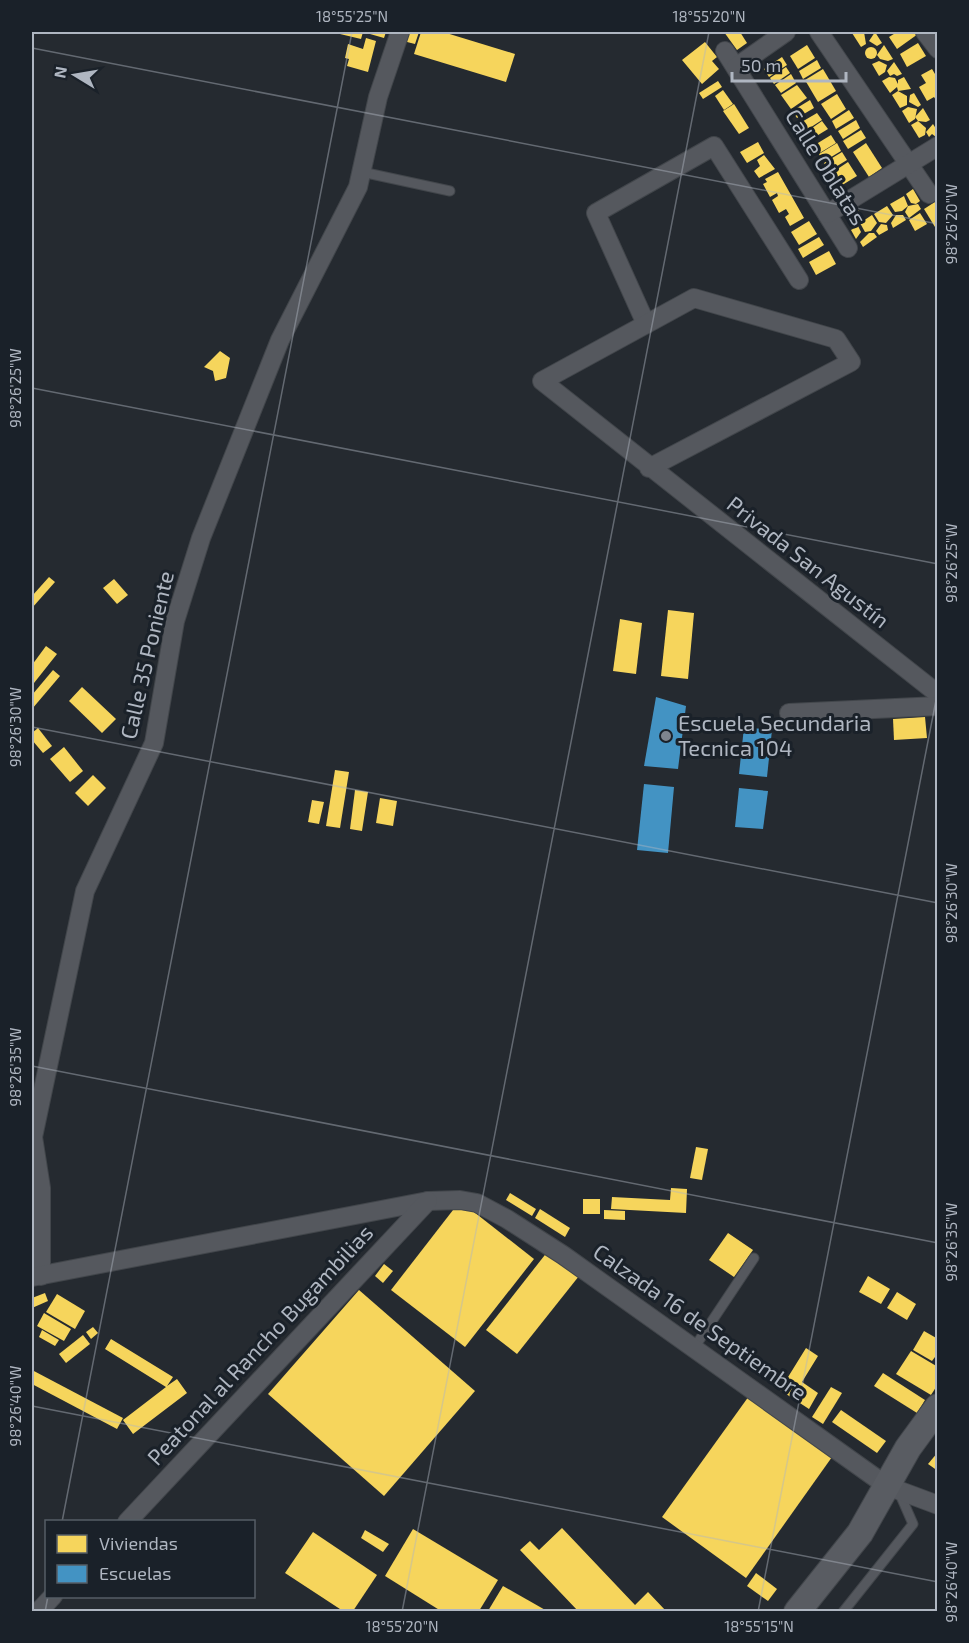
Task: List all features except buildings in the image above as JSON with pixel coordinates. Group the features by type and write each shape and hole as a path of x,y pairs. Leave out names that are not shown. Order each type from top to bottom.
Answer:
{"main road":[{"path":"797,1611 893,1488 908,1448 938,1407"}],"street":[{"name":"Calle 35 Poniente","path":"36,1276 41,1188 33,1137 85,891 154,743 175,621 201,538 280,340 358,187 378,97 400,32"},
{"path":"736,67 786,32"},
{"path":"819,32 929,194"},
{"name":"Calle Oblatas","path":"725,51 848,248"},
{"path":"646,324 596,213 714,146 799,280"},
{"path":"827,214 938,146"},
{"name":"Privada San Agustín","path":"649,468 851,362 836,339 694,298 542,381 649,468 938,694"},
{"path":"789,713 938,706"},
{"name":"Calzada 16 de Septiembre","path":"36,1276 428,1201 460,1200 477,1203 564,1255 893,1488 938,1505"},
{"name":"Peatonal al Rancho Bugambilias","path":"128,1520 428,1201"},
{"path":"38,1611 51,1598"}],"lane":[{"path":"362,172 450,191"},
{"path":"694,1348 754,1258"},
{"path":"843,1611 913,1524 893,1488"}],"place":[{"name":"Escuela Secundaria Tecnica 104","path":"666,736"}]}
